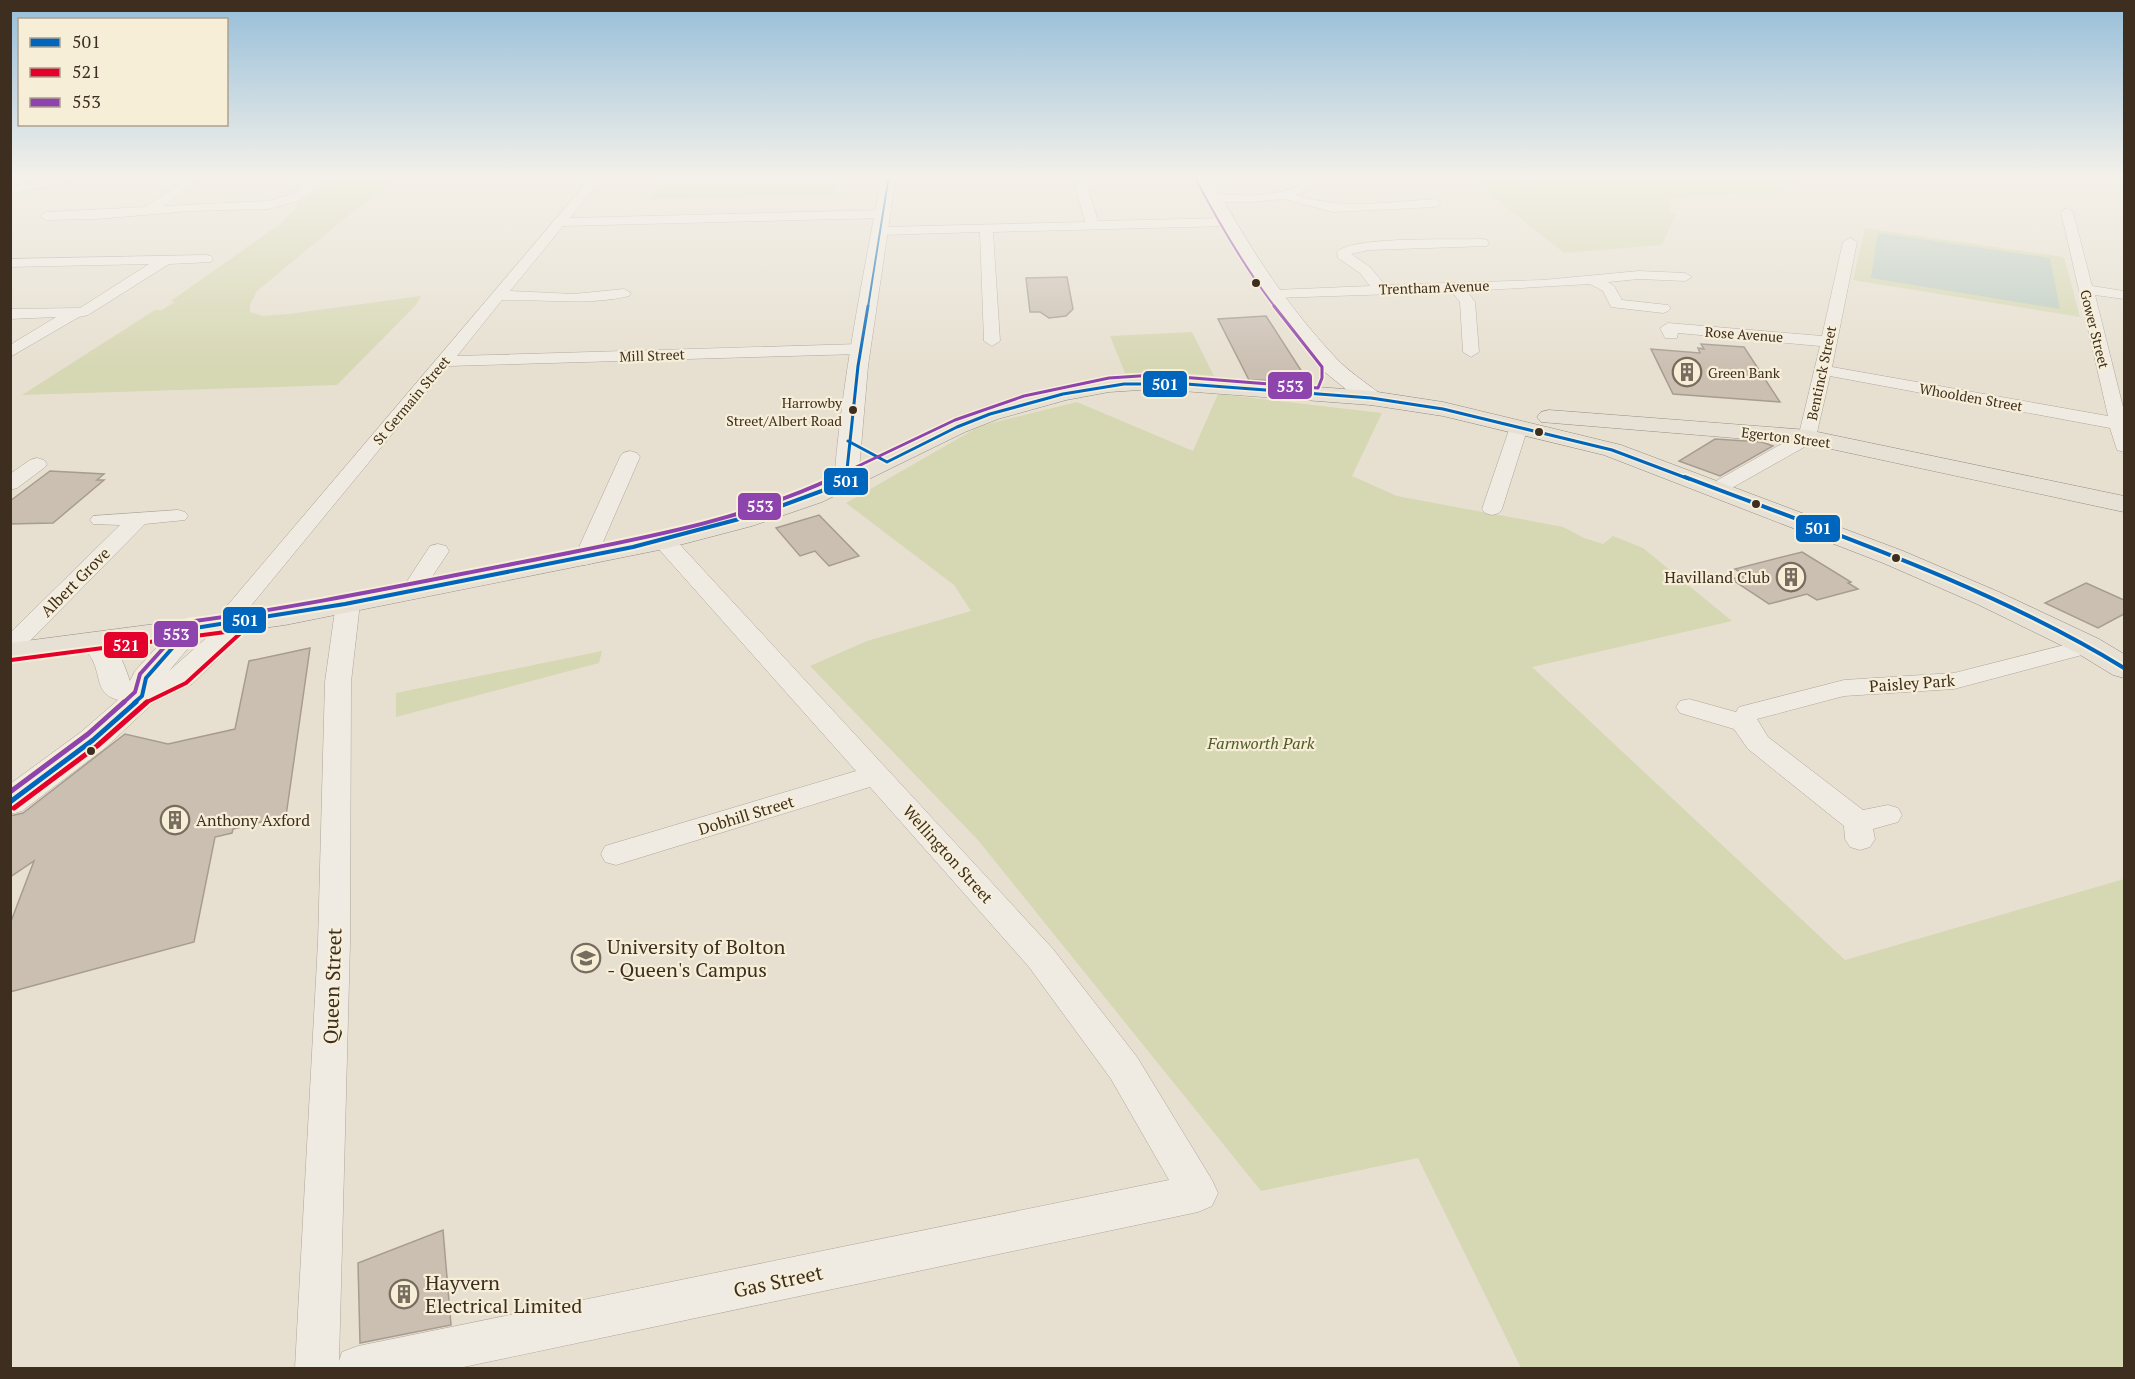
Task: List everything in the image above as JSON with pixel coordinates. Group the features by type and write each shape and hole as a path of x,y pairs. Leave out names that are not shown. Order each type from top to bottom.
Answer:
{"main road":[{"path":"1237,239 1260,276 1329,364 1371,398"},
{"path":"1323,396 1330,379 1329,364"},
{"path":"10,653 232,624 411,592 664,541 742,520 813,496 957,427 990,414 1054,396 1109,385 1155,382 1371,398 1443,409 1519,429"},
{"path":"1323,396 1370,407 1568,438 1612,450 1893,557 1988,598 2088,646 2124,668"},
{"name":"Egerton Street","path":"1443,409 1808,437 2124,504"}],"street":[{"name":"St Germain Street","path":"232,624 545,239"},
{"path":"846,482 848,441 859,349 879,239"},
{"path":"987,239 992,341"},
{"name":"Gower Street","path":"2073,239 2124,446"},
{"path":"1380,289 1365,270 1345,258 1344,252 1362,246 1481,241 1496,249"},
{"name":"Bentinck Street","path":"1716,489 1808,437 1850,242"},
{"path":"10,352 166,260"},
{"path":"10,264 206,260"},
{"name":"Trentham Avenue","path":"1275,294 1594,280 1640,275 1686,277"},
{"path":"1594,280 1610,289 1616,304 1662,308"},
{"path":"1456,286 1467,302 1471,352"},
{"path":"2085,289 2124,295"},
{"path":"497,296 540,295 574,298 627,292"},
{"path":"10,314 79,312"},
{"name":"Rose Avenue","path":"1671,334 1668,328 1828,342"},
{"path":"10,342 28,341"},
{"name":"Mill Street","path":"444,361 859,349"},
{"name":"Whoolden Street","path":"1822,370 2119,424"},
{"path":"1492,509 1519,429"},
{"path":"848,441 887,462"},
{"path":"585,558 630,457"},
{"path":"10,484 37,464"},
{"name":"Albert Grove","path":"100,520 177,516"},
{"name":"Albert Grove","path":"10,647 139,518"},
{"name":"Wellington Street","path":"664,541 1041,958 1125,1068 1198,1193"},
{"path":"411,592 438,551"},
{"name":"Queen Street","path":"317,1368 334,942 338,682 348,603"},
{"path":"10,802 93,740 142,696 181,677 232,624"},
{"path":"142,696 146,678 189,629"},
{"path":"92,642 106,657 115,686 122,691 142,696"},
{"name":"Paisley Park","path":"1745,723 1744,719 1748,712 1757,708 1844,688 1954,681 2088,646"},
{"path":"1689,707 1745,723 1758,743 1859,831 1888,815"},
{"name":"Dobhill Street","path":"616,854 876,775"},
{"name":"Gas Street","path":"358,1368 1198,1193"}],"green space":[{"path":"258,239 320,239 257,291 250,305 250,312 263,316 289,314 421,296 416,305 337,385 22,395 155,310 162,310 175,302 171,301"},
{"path":"1547,239 1665,239 1662,245 1564,253"},
{"path":"1862,239 1943,239 2064,257 2080,317 1853,280"},
{"path":"1192,332 1214,376 1171,372 1125,373 1110,336"},
{"name":"Farnworth Park","path":"1218,394 1382,413 1352,476 1397,496 1563,527 1584,538 1603,544 1613,536 1643,548 1732,621 1532,667 1845,960 2124,879 2124,1368 1521,1368 1418,1158 1261,1191 977,839 810,666 867,641 971,611 954,585 846,503 980,426 1077,402 1193,451"},
{"path":"602,651 599,663 396,717 396,693"}],"shaded area":[{"path":"1877,239 1922,239 2050,258 2060,309 1871,278"}],"building":[{"path":"1067,277 1073,309 1066,316 1049,318 1040,312 1030,312 1026,278"},
{"path":"1266,316 1304,375 1301,375 1304,381 1249,380 1218,319"},
{"path":"1701,344 1744,347 1780,402 1673,394 1651,349 1700,353 1698,348 1704,349"},
{"path":"1715,439 1762,442 1773,446 1720,476 1679,461"},
{"path":"50,471 104,474 97,480 104,480 53,523 10,524 10,501"},
{"path":"819,515 859,556 829,566 815,551 800,556 776,528"},
{"name":"Havilland Club","path":"1802,552 1851,582 1848,583 1858,589 1817,600 1807,594 1769,604 1731,579 1746,576 1735,569"},
{"path":"2086,583 2124,600 2124,614 2098,628 2045,603"},
{"name":"Anthony Axford","path":"310,648 286,816 233,829 232,833 215,837 194,942 10,992 10,924 34,861 10,877 10,816 23,813 125,734 168,744 235,729 249,661"},
{"name":"Hayvern Electrical Limited","path":"443,1230 451,1325 360,1343 358,1263"}],"transit line":[{"name":"501","path":"10,802 93,740 142,696 146,678 189,629 345,604 633,547 762,513 846,482 858,366 879,239"},
{"name":"553","path":"10,792 88,734 135,692 140,674 187,622 284,609 662,534 740,513 810,489 955,420 1024,396 1062,387 1109,378 1155,375 1318,388 1322,378 1322,367 1254,280 1228,239"},
{"name":"501","path":"848,441 887,462 957,427 990,414 1063,394 1124,384 1186,384 1371,398 1443,409 1612,450 1716,489 1893,557 1988,598 2088,646 2124,668"},
{"name":"521","path":"14,808 97,746 146,702 186,683 245,629"},
{"name":"521","path":"11,660 241,630"}],"place":[{"name":"Green Bank","path":"1687,372"},
{"name":"Harrowby Street/Albert Road","path":"853,410"},
{"name":"Havilland Club","path":"1791,577"},
{"name":"Anthony Axford","path":"175,820"},
{"name":"University of Bolton - Queen's Campus","path":"586,958"},
{"name":"Hayvern Electrical Limited","path":"404,1294"}]}
